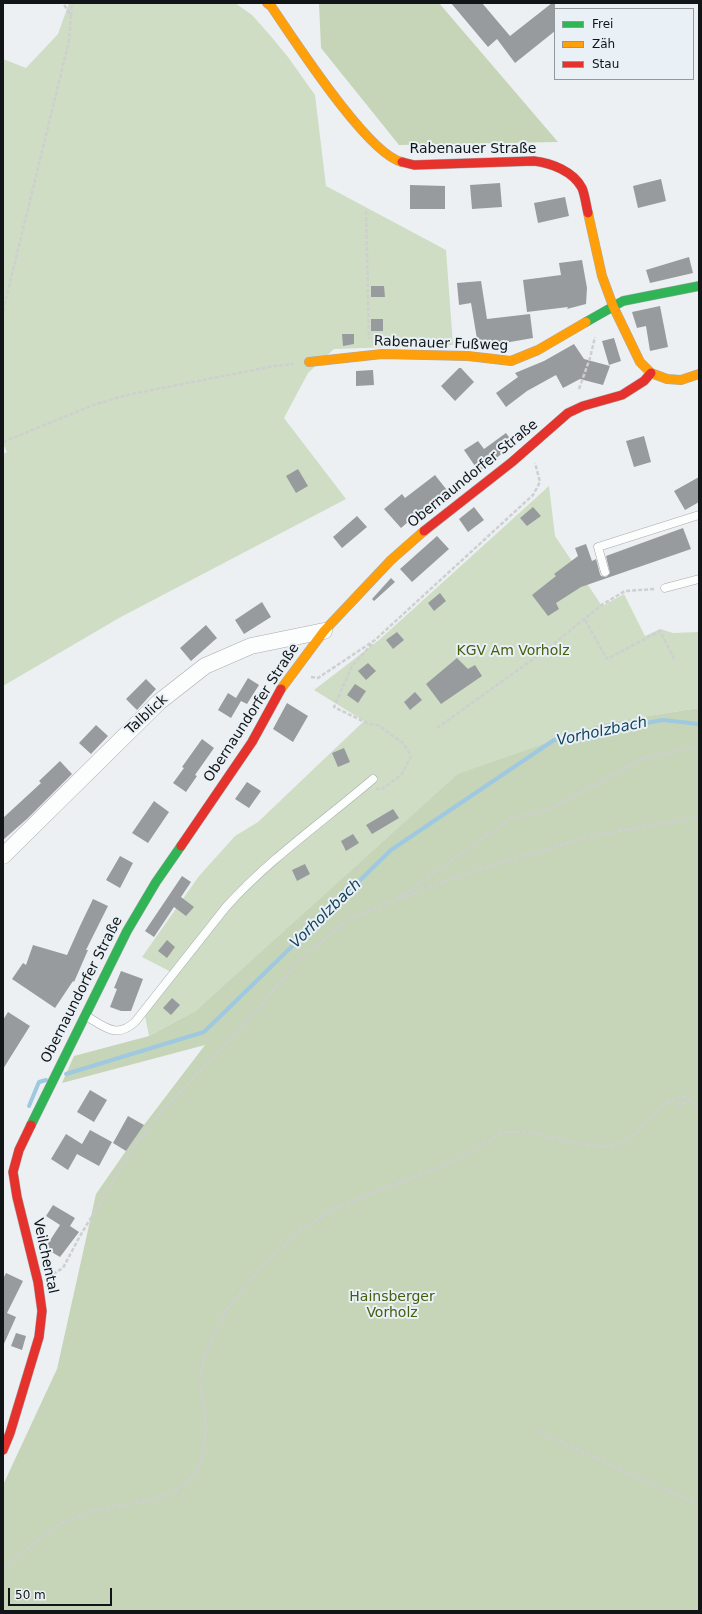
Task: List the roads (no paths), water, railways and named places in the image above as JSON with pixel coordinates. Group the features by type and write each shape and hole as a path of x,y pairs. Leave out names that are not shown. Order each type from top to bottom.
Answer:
{"street":[{"name":"Rabenauer Straße","path":"267,3 271,6 328,89 376,146 396,161 414,165 534,161 548,163 572,175 582,188 602,276 613,306 640,362 650,373"},
{"name":"Rabenauer Fußweg","path":"309,362 382,354 468,356 511,361 538,350 598,317 613,306 623,302 699,286"},
{"path":"650,373 667,379 681,380 699,374"},
{"name":"Obernaundorfer Straße","path":"46,1094 127,931 156,882 252,742 282,687 324,631 391,560 426,529 527,449 568,413 583,406 622,395 644,381 650,373"},
{"name":"Talblick","path":"3,856 159,702 205,666 251,646 324,631"},
{"name":"Veilchental","path":"3,1450 10,1434 39,1337 42,1311 38,1282 17,1197 14,1172 19,1150 46,1094"}],"lane":[{"path":"605,572 598,547 699,515"},
{"path":"665,588 699,579"},
{"path":"85,1016 110,1030 120,1032 128,1028 135,1022 240,891 264,869 373,779"}],"waterway":[{"name":"Vorholzbach","path":"66,1074 204,1032 391,850 554,740 663,720 699,724"},
{"name":"Vorholzbach","path":"29,1106 39,1082 46,1080"}],"park label":[{"name":"KGV Am Vorholz","path":"513,651"},
{"name":"Hainsberger Vorholz","path":"392,1306"}]}
